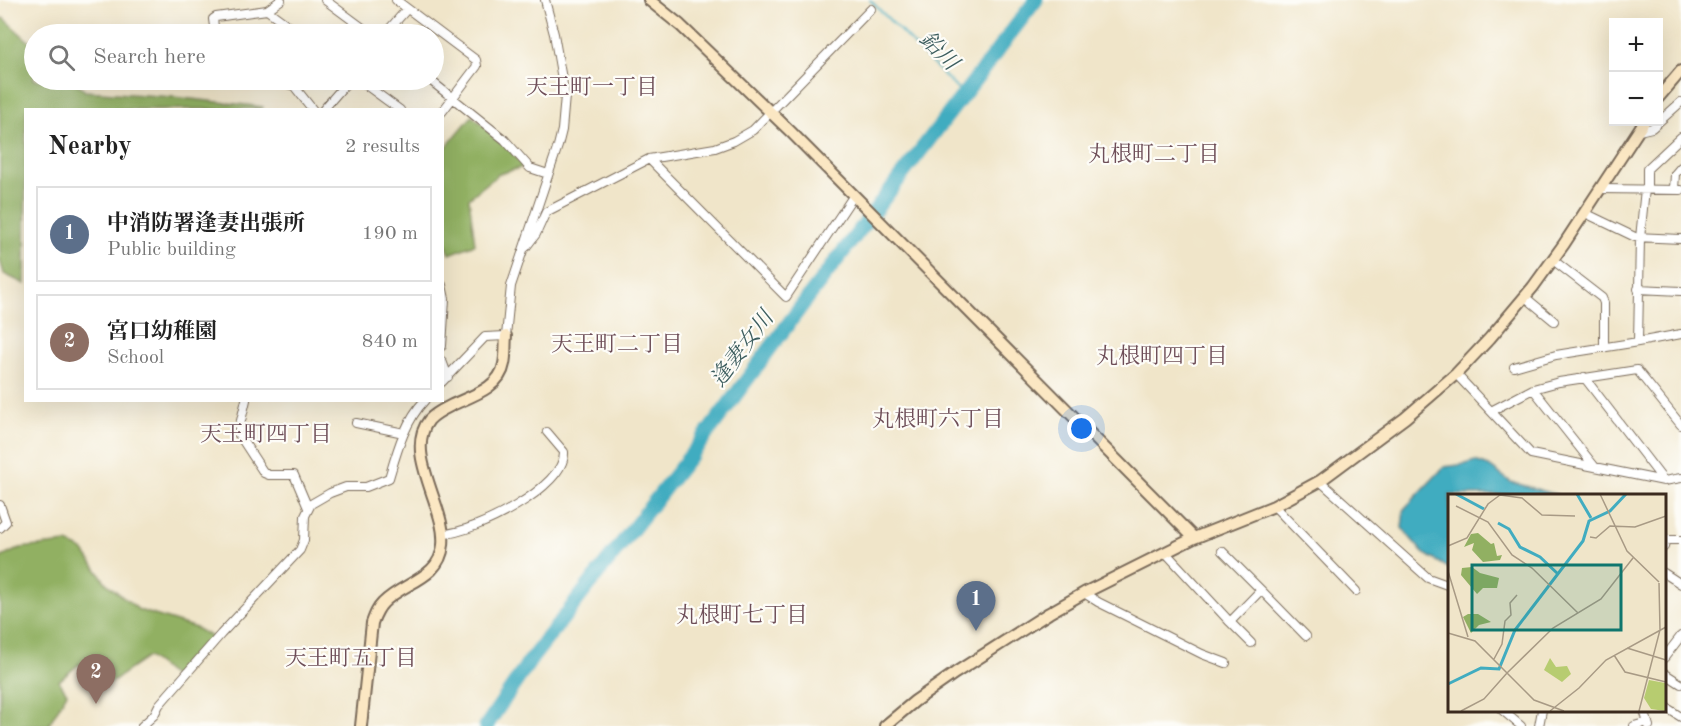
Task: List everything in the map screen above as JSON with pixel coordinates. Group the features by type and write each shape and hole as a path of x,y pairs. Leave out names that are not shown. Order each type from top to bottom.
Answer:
{"street":[{"path":"214,24 213,19 267,10 281,0"},
{"path":"325,0 357,24"},
{"path":"396,0 428,24"},
{"path":"361,726 372,623 377,611 394,593 425,576 436,566 444,542 423,460 421,442 429,420 440,411 478,393 497,378 504,363 511,286 526,247 562,130 565,96 554,34 545,0"},
{"path":"649,0 680,25 884,225 1194,538"},
{"path":"394,24 407,9"},
{"path":"526,247 536,234 546,212 649,159 715,148 734,141 753,130 871,9"},
{"path":"267,10 286,24"},
{"path":"444,36 477,60 477,66 444,109"},
{"path":"1663,93 1681,71"},
{"path":"297,90 311,108"},
{"path":"325,108 340,90"},
{"path":"373,90 397,108"},
{"path":"443,90 505,140 530,168 548,174"},
{"path":"1663,118 1681,102"},
{"path":"885,726 915,701 998,644 1084,593 1194,538 1274,506 1320,481 1405,418 1456,374 1525,297 1585,213 1641,126"},
{"path":"1638,342 1640,238 1647,169 1681,137"},
{"path":"649,159 786,297 857,199"},
{"path":"1601,189 1677,190 1674,174 1681,166"},
{"path":"1585,213 1635,237 1681,239"},
{"path":"1553,260 1602,298 1604,348"},
{"path":"1638,289 1681,291"},
{"path":"444,294 444,315"},
{"path":"1525,297 1554,321"},
{"path":"1514,367 1556,356 1681,334"},
{"path":"445,379 485,337 506,336"},
{"path":"1491,411 1533,389 1584,377 1637,370 1681,425"},
{"path":"1456,374 1531,454 1664,481 1681,478"},
{"path":"1584,377 1664,481"},
{"path":"1533,389 1595,467"},
{"path":"142,726 154,715 159,705 221,634 300,550 304,540 304,523 308,508 294,475 264,473 238,433 246,402"},
{"path":"308,508 330,492 346,487 366,488 389,478 405,433 421,402"},
{"path":"356,423 405,433"},
{"path":"443,534 468,529 490,520 530,496 557,471 562,463 564,452 547,432"},
{"path":"1320,481 1428,578 1448,585"},
{"path":"0,506 6,522 0,528"},
{"path":"1274,506 1356,591"},
{"path":"1222,551 1306,636"},
{"path":"1166,553 1251,643"},
{"path":"1666,574 1681,584"},
{"path":"1230,622 1261,590"},
{"path":"1084,593 1202,654 1226,663"},
{"path":"1666,657 1681,636"},
{"path":"1666,674 1681,684"},
{"path":"1666,707 1681,717"},
{"path":"1503,711 1521,726"},
{"path":"1539,726 1542,711"},
{"path":"1634,726 1648,724"}],"green space":[{"path":"3,18 24,37 24,90 84,90 263,107 24,108 24,284 4,274 0,260 0,19"},
{"path":"472,116 505,143 523,167 499,174 469,198 475,244 450,254 444,240 446,147"},
{"path":"67,543 83,550 106,583 139,610 196,628 215,639 176,678 148,657 101,689 79,664 59,681 67,693 48,726 0,726 0,558 20,548"}],"water":[{"path":"1475,461 1489,466 1511,482 1554,494 1448,494 1448,568 1423,553 1402,528 1404,509 1444,467"}],"waterway":[{"name":"鉛川","path":"870,0 964,96"},
{"name":"逢妻女川","path":"486,726 532,658 697,447 800,308 1036,0"}],"place":[{"name":"中消防署逢妻出張所","path":"976,631"},
{"name":"宮口幼稚園","path":"96,704"}],"district":[{"name":"天王町一丁目","path":"592,86"},
{"name":"丸根町二丁目","path":"1154,153"},
{"name":"天王町二丁目","path":"617,343"},
{"name":"丸根町四丁目","path":"1162,355"},
{"name":"丸根町六丁目","path":"938,418"},
{"name":"天王町四丁目","path":"266,433"},
{"name":"丸根町七丁目","path":"742,614"},
{"name":"天王町五丁目","path":"351,657"}]}
